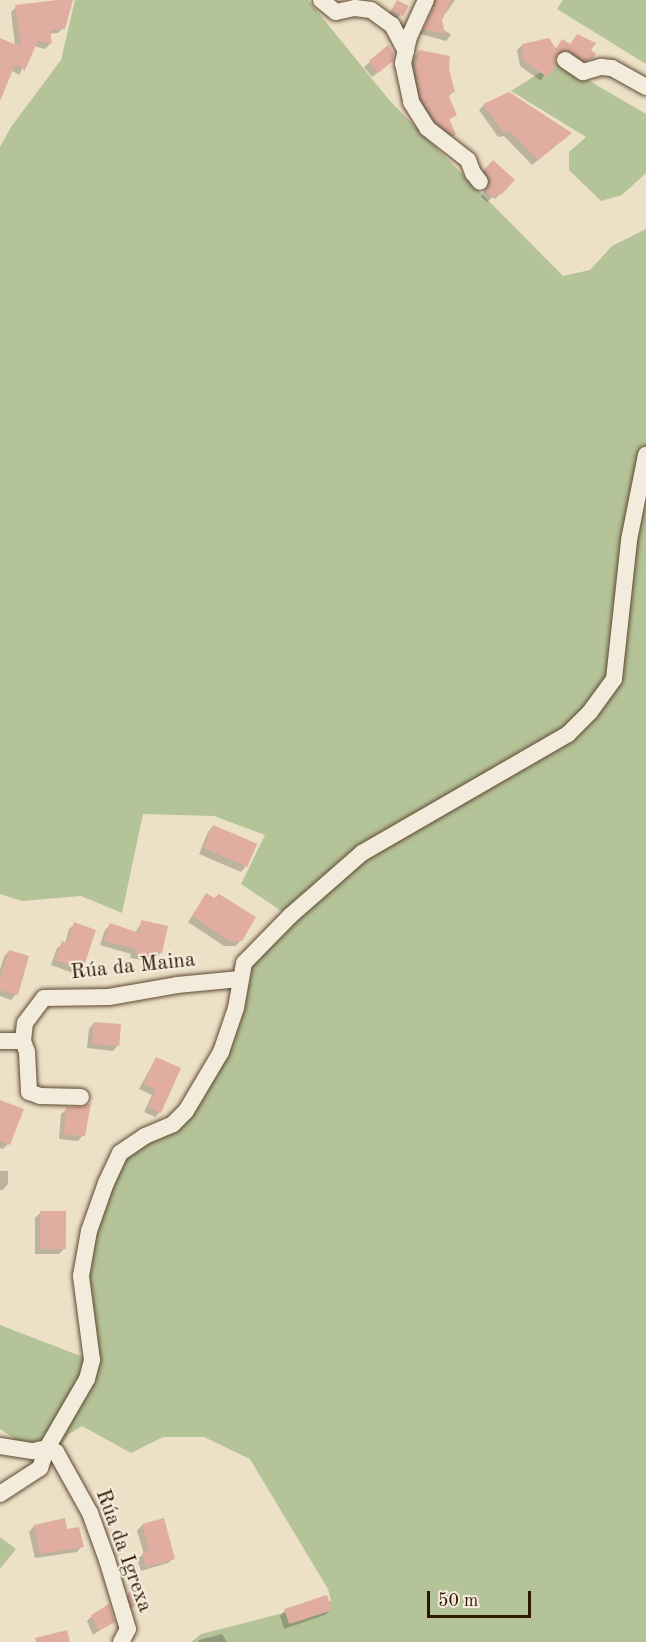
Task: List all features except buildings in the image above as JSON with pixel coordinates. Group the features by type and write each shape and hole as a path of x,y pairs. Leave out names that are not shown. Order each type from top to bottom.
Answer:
{"street":[{"path":"321,0 336,12 355,8 372,10 392,25 406,51"},
{"path":"426,0 403,63 411,102 427,128 468,160 473,173 480,182"},
{"path":"565,60 583,72 601,67 612,68 646,87"},
{"path":"0,1494 40,1468 47,1448 87,1379 92,1360 81,1276 89,1231 106,1183 120,1153 145,1136 173,1124 186,1111 221,1052 236,1008 244,963 258,947 362,853 567,734 590,712 614,679 629,540 646,455"},
{"name":"Rúa da Maina","path":"81,1097 40,1096 29,1092 27,1053 23,1041 26,1023 44,998 108,997 177,985 240,979"},
{"path":"0,1041 23,1041"},
{"path":"0,1446 33,1451 47,1448"},
{"name":"Rúa da Igrexa","path":"47,1448 56,1452 90,1513 128,1629 121,1642"}],"green space":[{"path":"75,0 308,0 390,101 563,276 590,270 612,246 646,229 646,1642 191,1642 201,1634 331,1601 328,1589 250,1459 204,1437 163,1437 131,1453 82,1426 69,1434 56,1452 33,1451 0,1429 0,1325 91,1360 81,1276 120,1153 173,1124 221,1051 244,963 289,916 241,884 265,835 214,816 143,814 122,913 81,896 22,901 0,894 0,147 11,127 61,60"},
{"path":"563,0 646,0 646,64 557,9"},
{"path":"557,62 646,114 646,173 622,195 601,201 569,170 569,152 586,137 511,91"},
{"path":"0,1537 16,1549 0,1569"}]}
